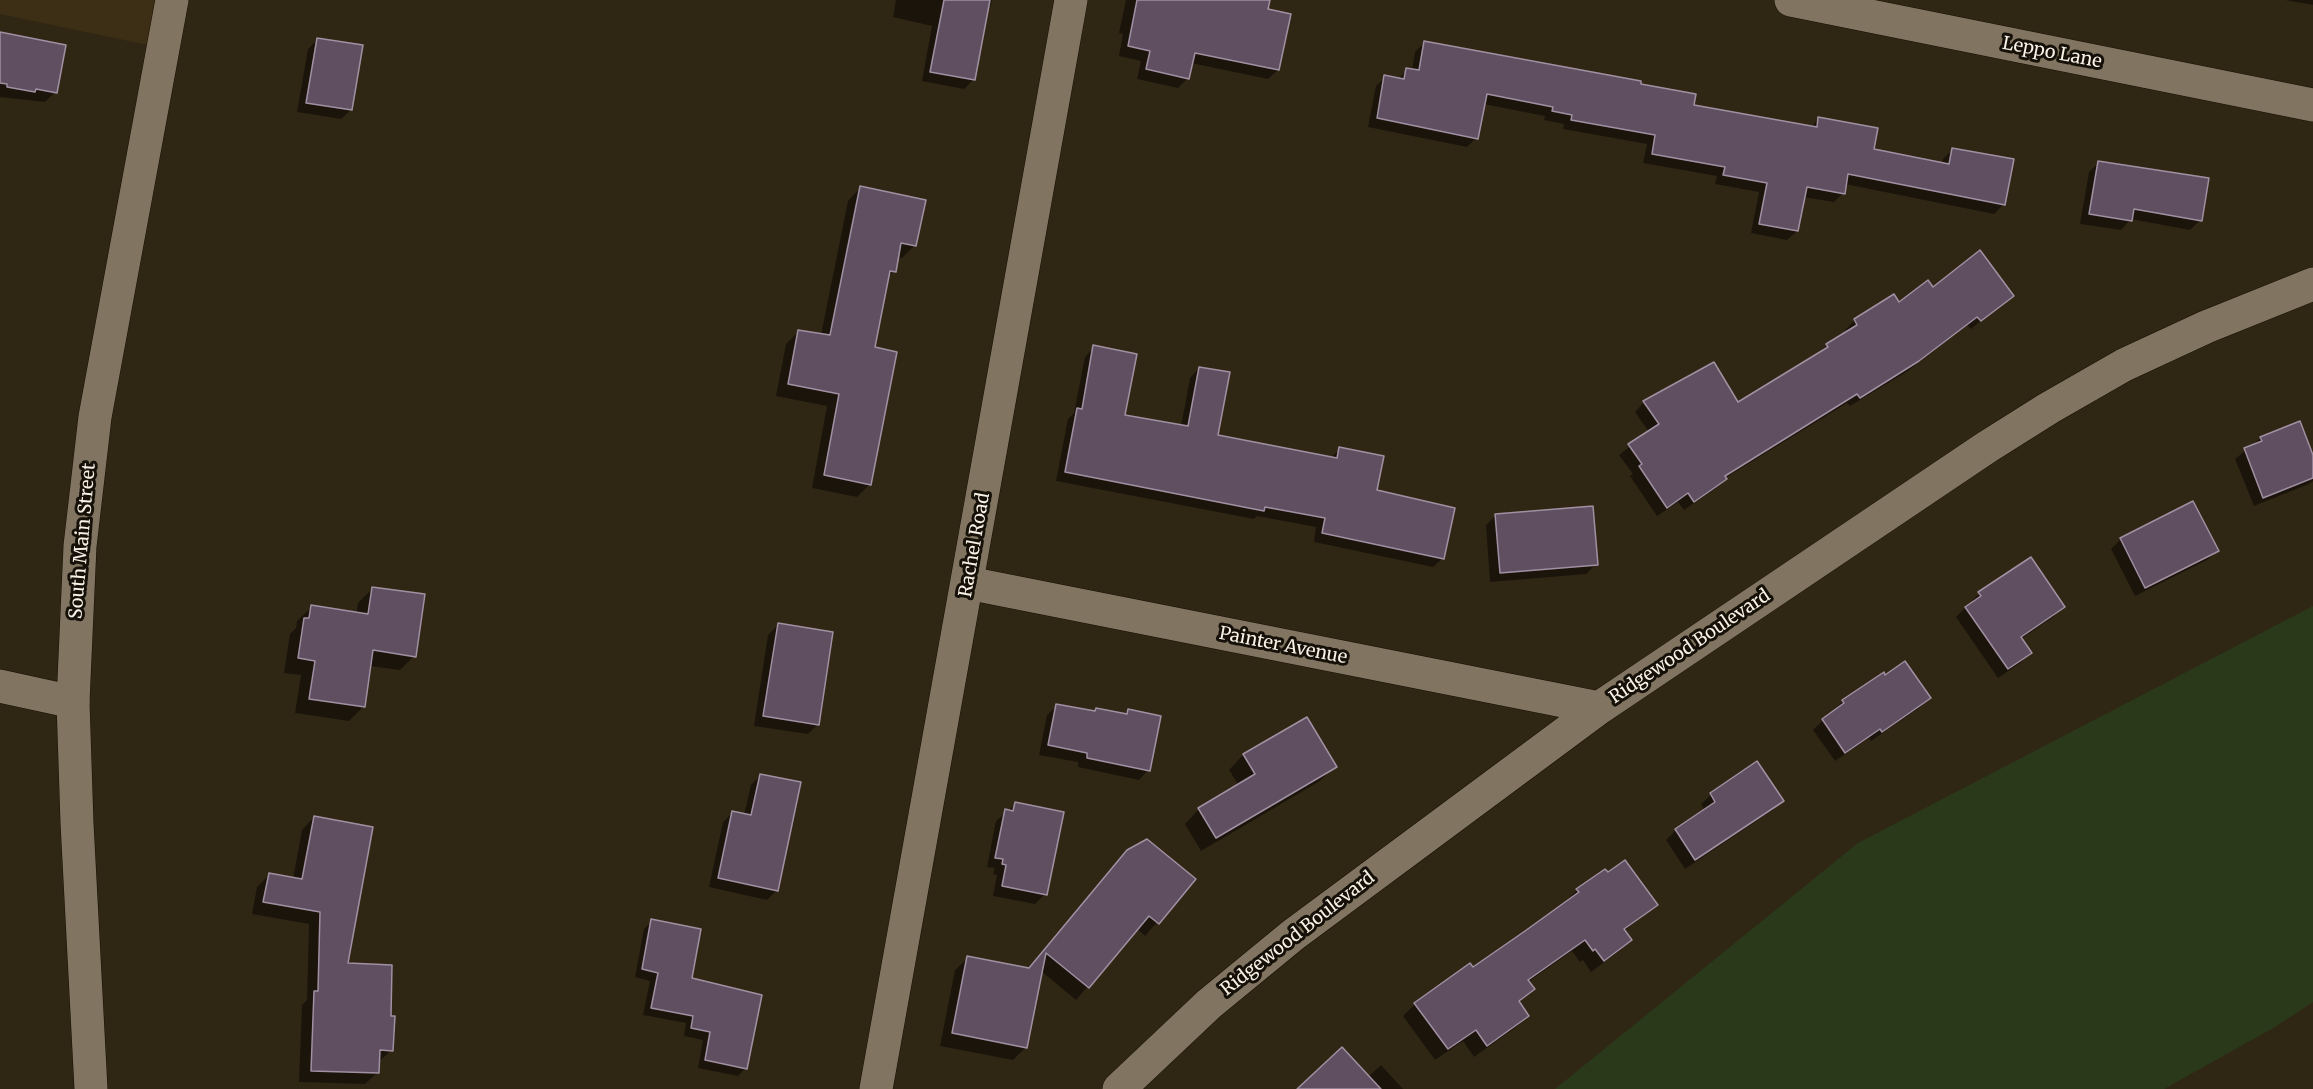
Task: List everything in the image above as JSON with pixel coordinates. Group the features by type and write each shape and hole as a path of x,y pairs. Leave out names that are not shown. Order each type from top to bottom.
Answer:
{"street":[{"name":"South Main Street","path":"91,1089 73,702 80,546 95,417 172,0"},
{"name":"Rachel Road","path":"876,1089 1071,0"},
{"name":"Leppo Lane","path":"1791,0 2313,105"},
{"name":"Ridgewood Boulevard","path":"1119,1089 1209,1004 1293,934 1599,708 2049,408 2124,365 2206,327 2313,284"},
{"name":"Painter Avenue","path":"968,584 1599,708"},
{"path":"0,686 73,702"}],"shaded area":[{"path":"0,0 182,0 172,50 0,14"}],"green space":[{"path":"2313,606 2313,1002 2275,1027 2164,1089 1555,1089 1858,843"}],"building":[{"path":"944,0 990,0 975,80 930,72"},
{"path":"1137,0 1270,0 1268,9 1291,14 1279,70 1195,53 1189,79 1146,69 1150,51 1128,46"},
{"path":"0,32 66,45 57,93 36,89 35,92 7,87 7,84 0,83"},
{"path":"317,38 363,45 352,110 306,103"},
{"path":"1424,41 1641,81 1641,84 1696,94 1694,105 1817,127 1818,117 1878,128 1874,149 1949,164 1952,148 2014,159 2005,205 1848,174 1845,194 1807,187 1798,231 1759,224 1767,183 1723,175 1725,167 1652,154 1655,135 1571,120 1572,115 1552,111 1553,107 1487,94 1478,139 1377,118 1384,75 1404,79 1406,68 1419,70"},
{"path":"2098,161 2209,178 2202,221 2134,209 2132,221 2089,214"},
{"path":"860,186 926,200 916,246 901,243 896,272 890,271 875,347 897,352 871,485 824,475 839,394 788,384 798,330 830,335"},
{"path":"1980,250 2014,296 1981,321 1977,317 1919,361 1860,398 1857,394 1725,476 1727,479 1694,502 1688,493 1667,508 1639,466 1642,464 1628,444 1659,424 1643,401 1714,362 1738,402 1828,347 1826,344 1857,325 1854,319 1894,294 1899,302 1928,280 1933,287"},
{"path":"1093,345 1137,354 1125,415 1188,426 1199,367 1230,372 1218,435 1337,458 1339,447 1384,456 1377,490 1455,508 1444,559 1322,533 1325,518 1265,507 1264,511 1065,472 1077,408 1082,409"},
{"path":"2300,421 2313,455 2313,478 2263,498 2244,448 2262,441 2260,437"},
{"path":"2193,501 2219,551 2145,588 2120,538"},
{"path":"1593,506 1598,565 1500,573 1495,514"},
{"path":"2031,557 2065,607 2021,637 2032,653 2008,669 1965,607 1981,596 1978,592"},
{"path":"372,587 425,594 416,657 373,650 365,707 309,699 315,661 298,658 304,618 309,618 311,605 368,614"},
{"path":"778,623 833,632 819,725 763,716"},
{"path":"1905,661 1931,698 1882,732 1880,729 1845,753 1822,719 1844,703 1842,700"},
{"path":"1056,704 1127,714 1128,709 1161,716 1150,771 1087,758 1087,753 1048,745"},
{"path":"1307,717 1337,767 1216,838 1198,808 1255,774 1243,754"},
{"path":"1757,761 1784,801 1695,860 1675,829 1715,802 1710,793"},
{"path":"760,774 801,782 778,891 718,878 732,811 751,815"},
{"path":"1015,802 1064,812 1047,895 1002,886 1006,865 1002,864 1003,859 995,858 1005,809 1013,811"},
{"path":"314,816 373,827 348,963 392,965 391,1016 395,1016 393,1051 380,1050 379,1073 311,1071 314,991 318,991 320,912 263,902 269,873 302,879"},
{"path":"1147,839 1196,879 1159,924 1149,916 1089,988 1046,953 1027,1048 952,1033 967,956 1029,968 1127,850"},
{"path":"1625,860 1658,905 1624,929 1632,940 1604,961 1585,940 1528,980 1535,989 1519,1001 1529,1016 1487,1046 1476,1030 1448,1049 1414,1003 1470,963 1473,967 1525,931 1579,892 1576,889 1605,869 1608,872"},
{"path":"651,919 701,929 692,978 762,995 747,1069 705,1060 710,1032 691,1028 693,1016 651,1008 658,973 642,969"},
{"path":"1342,1047 1381,1089 1297,1089"}]}
